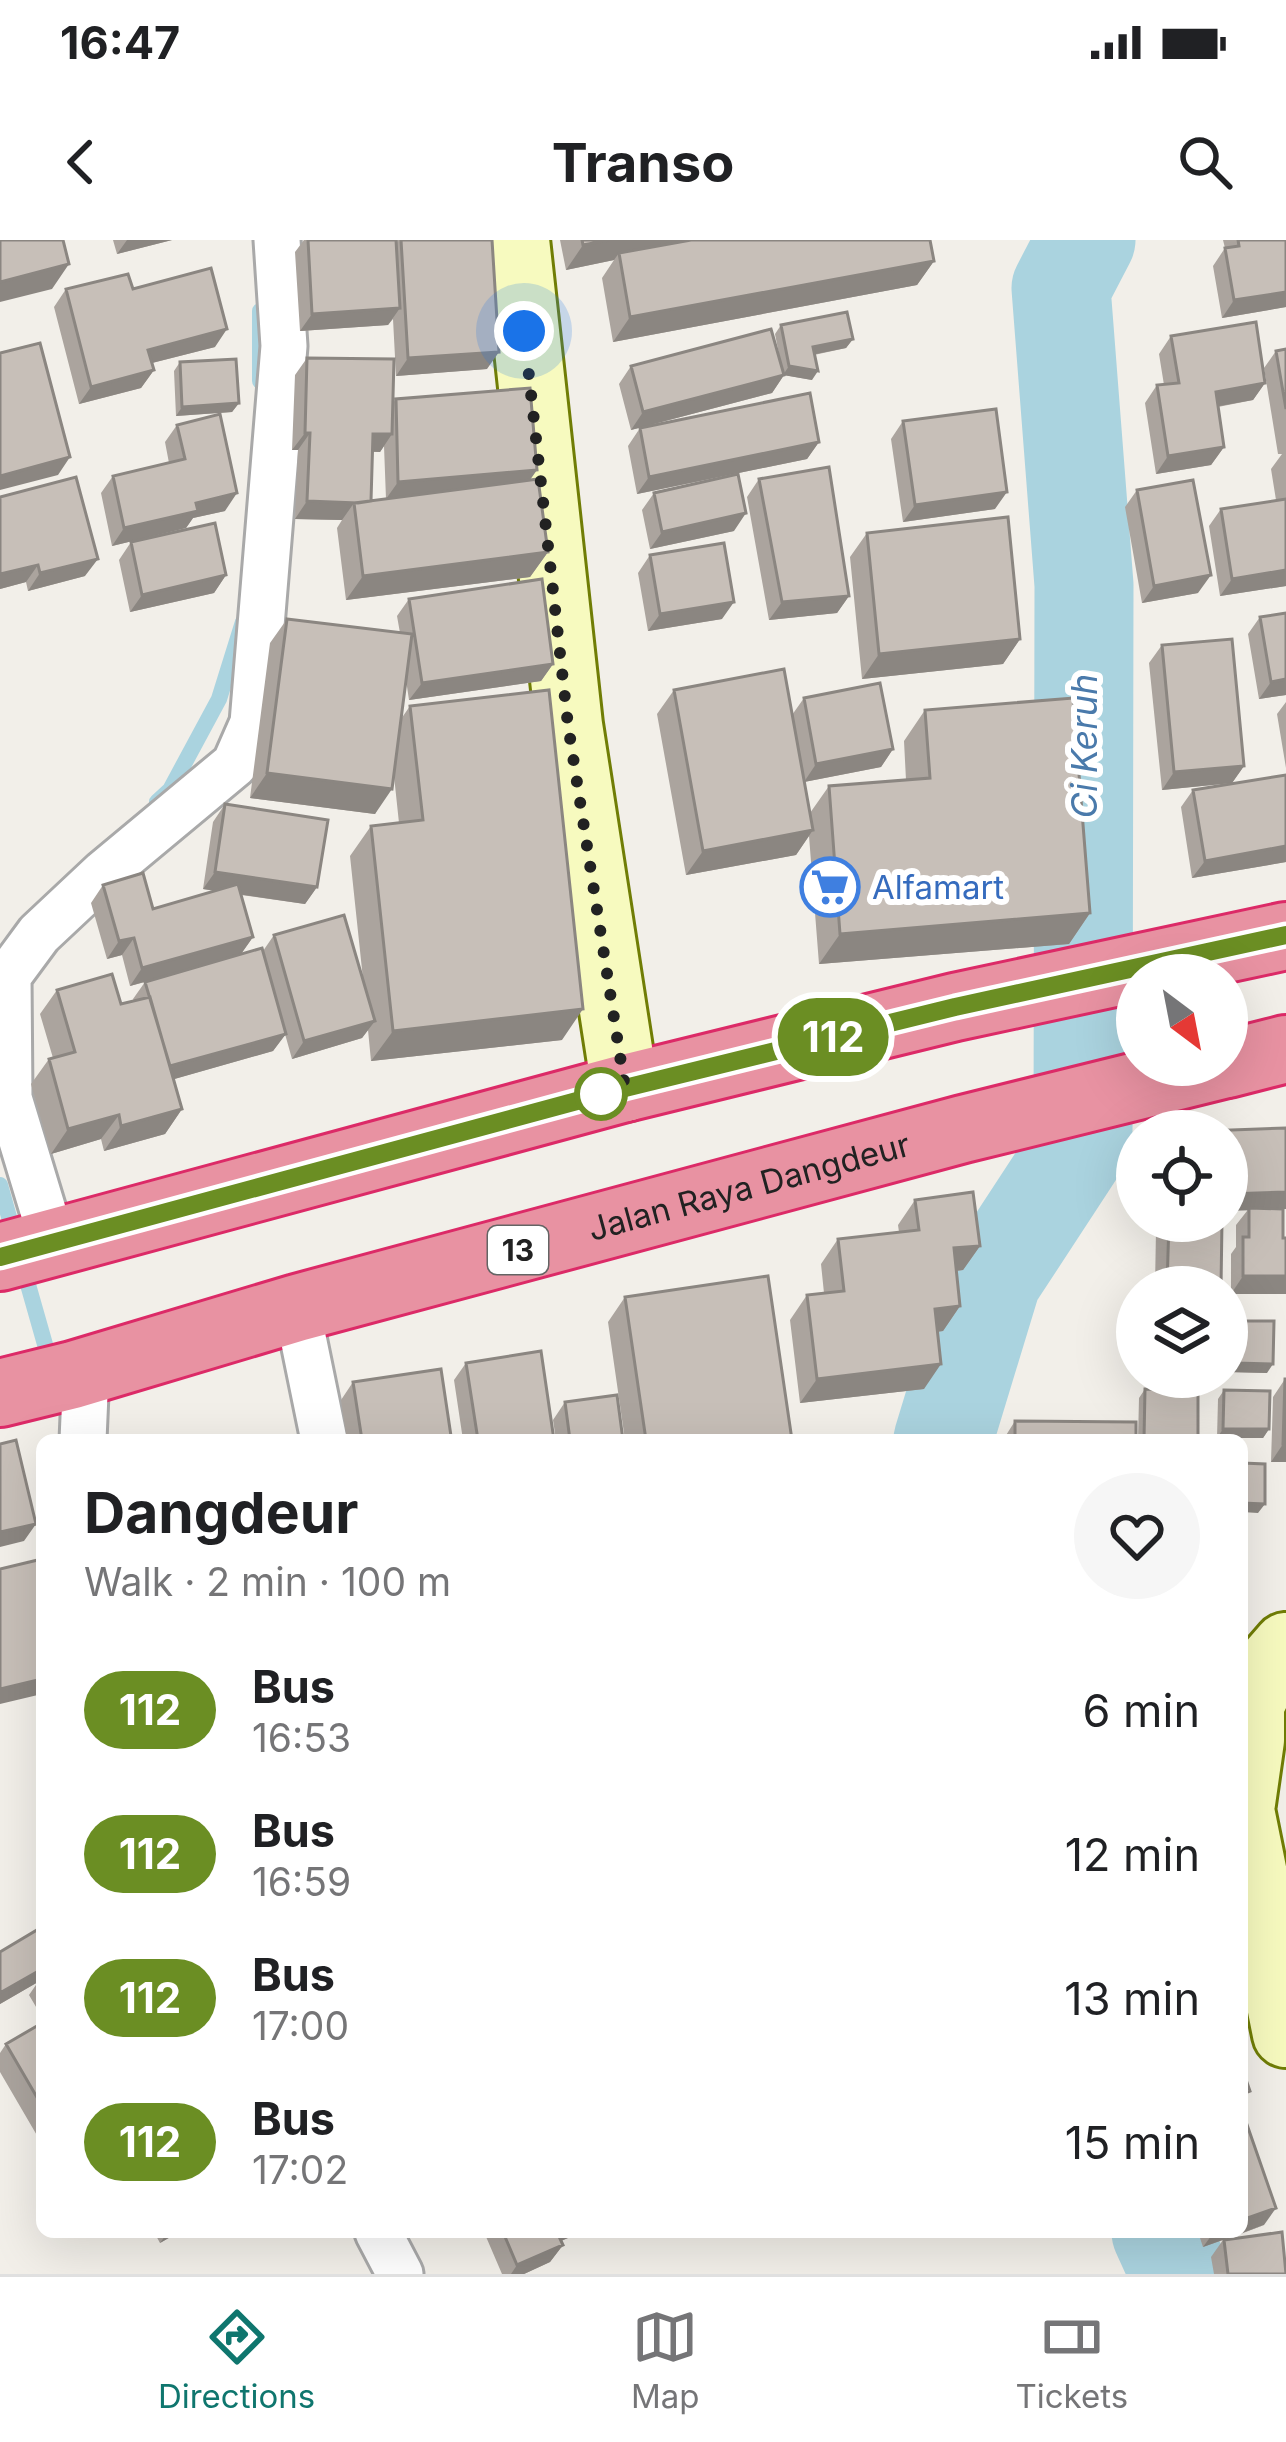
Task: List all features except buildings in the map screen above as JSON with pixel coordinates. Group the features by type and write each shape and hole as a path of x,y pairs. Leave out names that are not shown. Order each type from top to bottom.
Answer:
{"highway":[{"path":"28,1248 625,1088 955,1007 1286,935"},
{"name":"Jalan Raya Dangdeur","path":"1248,1058 1286,1049"},
{"name":"Jalan Raya Dangdeur","path":"48,1381 298,1308 1136,1086"}],"main road":[{"path":"516,240 568,725 625,1088"},
{"path":"1248,1761 1251,1704 1286,1646"},
{"path":"1248,1845 1286,2034"}],"street":[{"path":"28,1248 9,1098 8,976 39,934 104,873 235,764 253,723 284,346 277,240"},
{"path":"298,1308 323,1434"},
{"path":"48,1381 79,1434"},
{"path":"381,2238 400,2274"}],"waterway":[{"name":"Ci Keruh","path":"945,1434 992,1279 1083,1140 1084,585 1061,288 1086,240"},
{"path":"260,311 260,381"},
{"path":"157,802 170,790 219,699 243,622"},
{"path":"0,1185 16,1242"},
{"path":"23,1267 52,1369"},
{"name":"Ci Keruh","path":"1164,2238 1180,2274"}],"bus line":[{"name":"112","path":"0,1257 625,1088 955,1007 1286,935"}],"place":[{"name":"Alfamart","path":"830,887"}],"route":[{"path":"524,331 568,725 625,1088 601,1094"}]}
